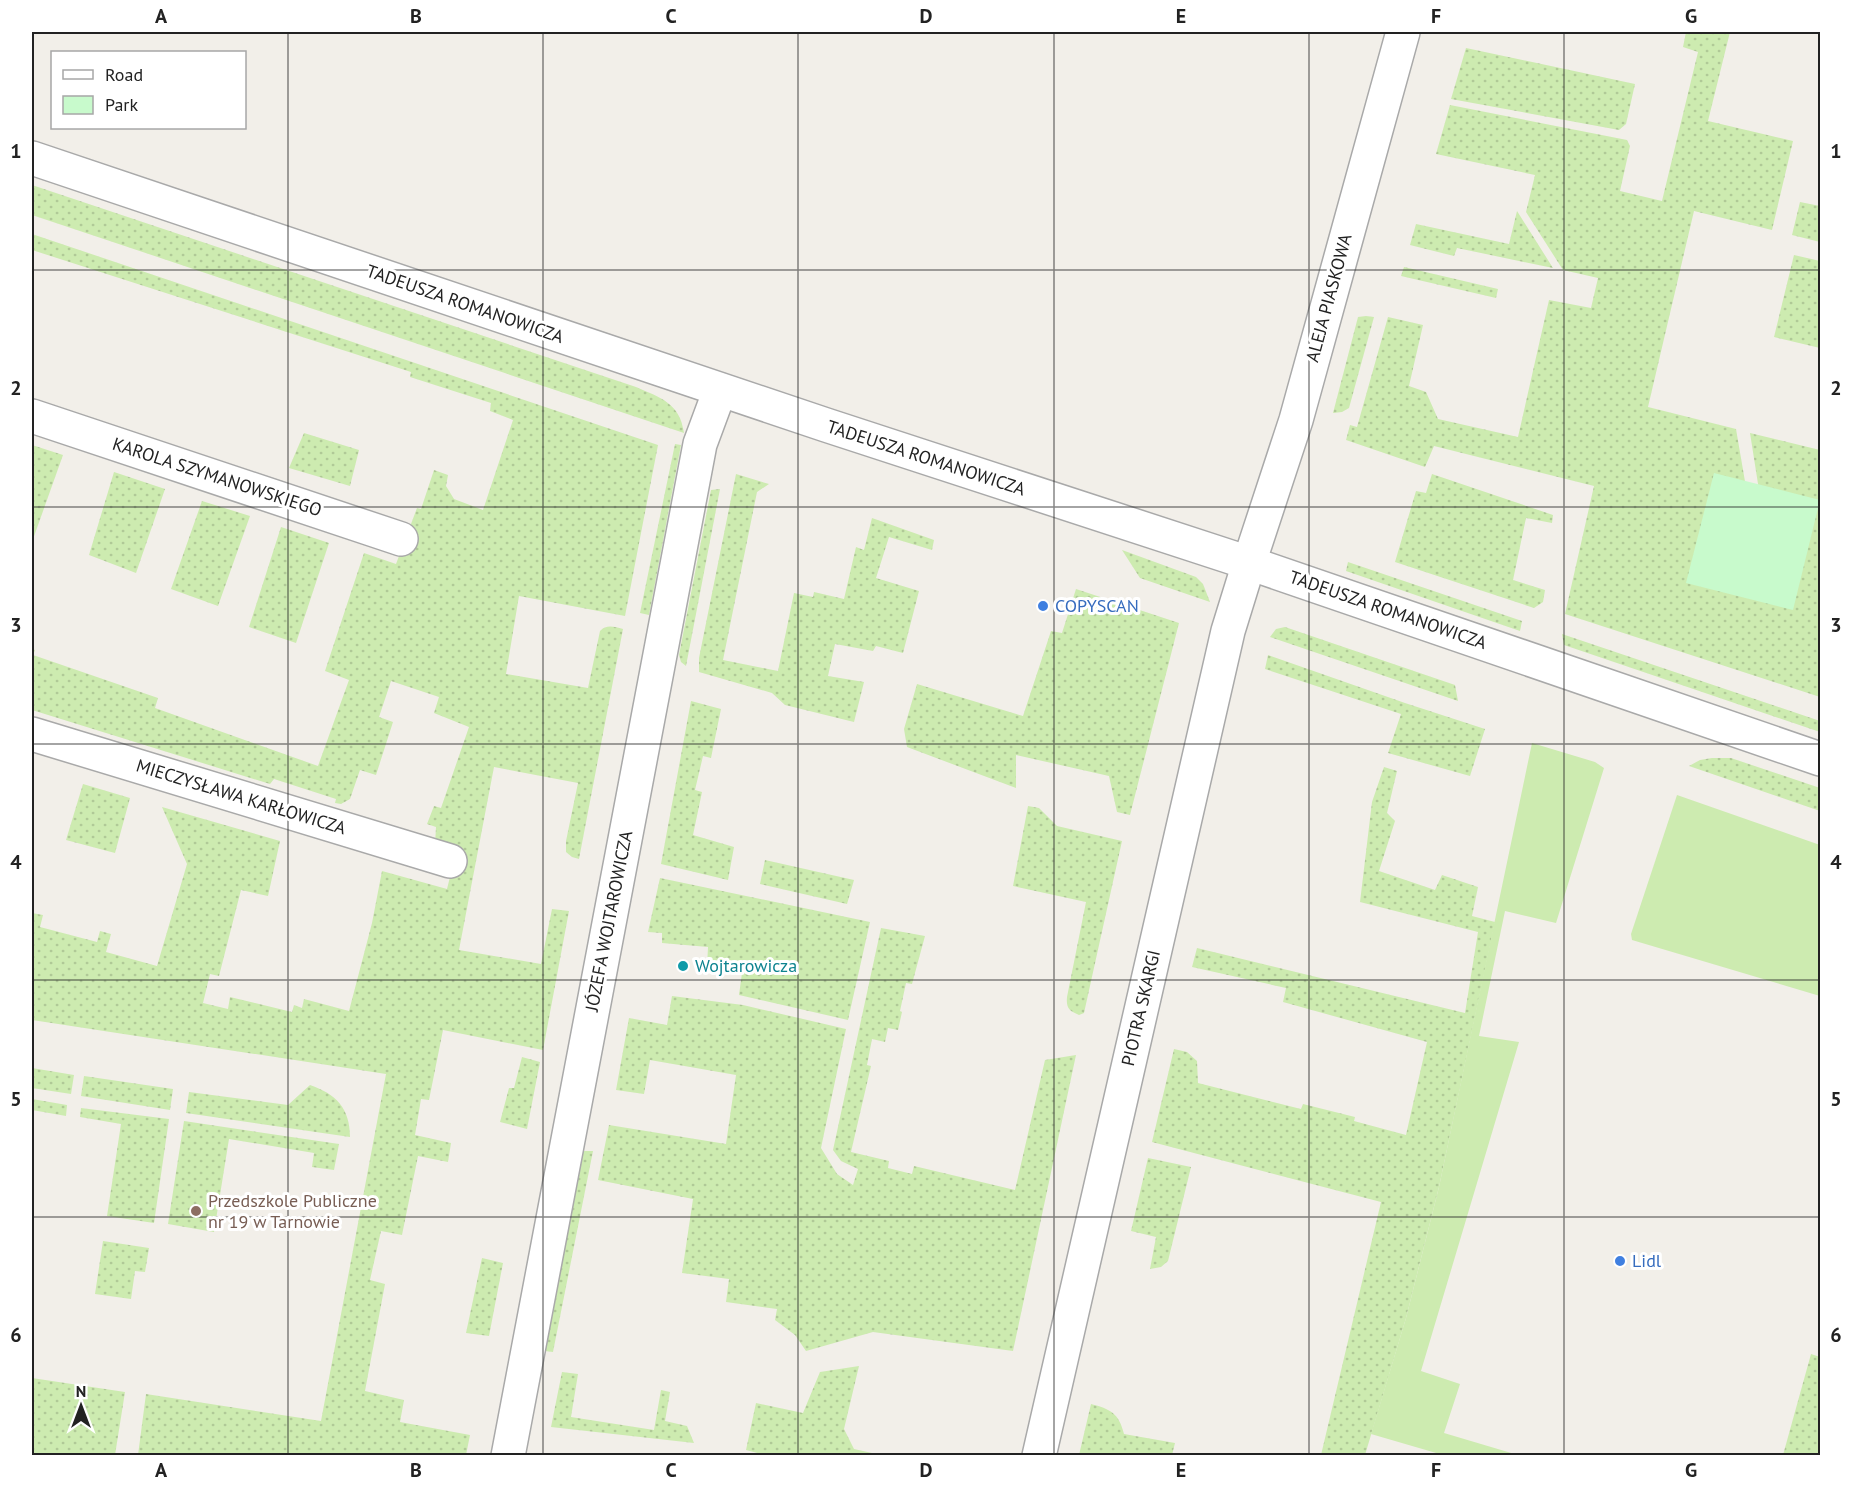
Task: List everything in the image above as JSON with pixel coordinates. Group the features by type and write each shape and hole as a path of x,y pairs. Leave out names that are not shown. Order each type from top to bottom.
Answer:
{"street":[{"name":"ALEJA PIASKOWA","path":"1249,563 1296,420 1403,32"},
{"name":"TADEUSZA ROMANOWICZA","path":"32,158 720,390 1249,563 1821,759"},
{"name":"JÓZEFA WOJTAROWICZA","path":"508,1455 700,444 720,390"},
{"name":"KAROLA SZYMANOWSKIEGO","path":"32,416 401,539"},
{"name":"PIOTRA SKARGI","path":"1039,1455 1225,642 1249,563"},
{"name":"MIECZYSŁAWA KARŁOWICZA","path":"32,734 450,861"}],"green space":[{"path":"1686,32 1730,32 1708,121 1793,141 1772,230 1694,211 1648,407 1736,429 1748,499 1761,503 1750,433 1820,450 1820,697 1565,614 1594,486 1434,446 1425,467 1346,440 1350,425 1357,427 1388,317 1423,325 1409,386 1426,392 1438,419 1518,437 1549,300 1591,308 1598,278 1563,270 1526,212 1535,175 1436,154 1450,105 1627,140 1630,146 1620,191 1662,201 1698,52 1683,47"},
{"path":"1466,48 1635,84 1626,124 1619,130 1451,99"},
{"path":"32,185 636,387 661,398 674,408 682,423 684,433 32,215"},
{"path":"1800,202 1820,206 1820,242 1792,235"},
{"path":"1517,211 1553,268 1457,248 1454,256 1410,245 1416,224 1509,244"},
{"path":"32,234 658,445 625,616 519,596 506,674 588,688 600,631 608,627 623,629 579,859 566,852 566,841 578,783 494,767 459,950 541,964 552,909 569,911 543,1050 443,1030 429,1100 421,1099 415,1135 451,1143 448,1162 418,1156 402,1235 381,1231 370,1280 385,1284 365,1391 404,1400 400,1422 470,1435 466,1455 138,1455 146,1394 321,1421 386,1074 32,1020 32,913 43,915 40,927 97,942 100,931 111,934 106,952 157,966 187,864 162,807 280,841 268,896 241,890 219,976 210,974 203,1003 228,1009 230,997 292,1012 294,1005 302,1008 304,999 349,1011 372,923 382,871 447,889 456,853 435,845 436,827 427,824 434,806 441,808 469,727 434,713 439,697 391,681 379,717 393,722 376,775 360,770 350,799 341,804 335,803 336,799 274,779 270,784 32,710 32,649 35,650 33,655 158,698 155,708 318,766 349,680 325,671 364,553 396,564 417,508 421,509 434,470 448,475 446,486 454,499 483,510 513,420 490,411 491,403 410,377 411,372 32,250"},
{"path":"1794,255 1820,261 1820,348 1774,337"},
{"path":"1404,267 1498,289 1496,298 1401,276"},
{"path":"1358,317 1374,317 1349,408 1333,413"},
{"path":"304,433 359,450 350,486 289,468"},
{"path":"675,444 681,445 649,615 640,613"},
{"path":"32,445 63,455 32,542"},
{"path":"114,472 165,489 136,573 89,555"},
{"path":"1714,473 1820,500 1793,610 1686,583"},
{"path":"736,474 769,484 757,492 723,660 778,671 794,593 813,597 814,592 844,599 856,547 864,550 872,518 934,540 932,550 889,537 876,578 919,591 903,653 876,646 873,651 835,644 828,676 864,682 854,722 785,705 772,693 699,672 699,658"},
{"path":"1432,474 1553,515 1552,523 1526,518 1513,580 1545,590 1543,602 1534,608 1395,562 1416,491 1426,493"},
{"path":"720,489 686,666 681,662 679,655 711,490"},
{"path":"202,501 250,516 218,606 171,589"},
{"path":"281,527 329,543 296,643 249,627"},
{"path":"1122,550 1196,577 1203,584 1210,602 1140,578"},
{"path":"1348,562 1522,621 1520,631 1346,571"},
{"path":"1076,589 1179,623 1130,815 1117,812 1109,776 1016,755 1016,788 907,747 904,729 917,684 1023,716 1051,631 1062,633"},
{"path":"1285,627 1455,685 1458,701 1270,637 1276,629"},
{"path":"1562,634 1820,721 1820,732 1564,645"},
{"path":"1268,655 1485,729 1470,776 1388,753 1401,714 1265,669"},
{"path":"691,701 721,709 711,758 703,756 695,790 702,792 693,835 734,847 728,880 661,864"},
{"path":"1532,743 1595,762 1604,768 1556,923 1505,911 1479,1036 1519,1042 1421,1371 1460,1384 1444,1433 1518,1455 1443,1455 1371,1434 1406,1318 1439,1187"},
{"path":"1731,758 1820,788 1820,811 1689,766 1700,760"},
{"path":"1384,767 1397,771 1387,813 1395,821 1379,871 1435,890 1442,875 1478,887 1472,916 1495,922 1439,1187 1406,1318 1365,1455 1321,1455 1381,1202 1152,1142 1174,1049 1187,1052 1197,1061 1198,1083 1301,1109 1303,1104 1355,1117 1354,1121 1406,1135 1427,1042 1283,1002 1286,988 1192,967 1197,948 1465,1013 1478,932 1360,902 1372,802"},
{"path":"83,784 130,798 115,853 66,840"},
{"path":"1677,795 1820,845 1820,996 1632,940 1631,934"},
{"path":"1028,806 1039,808 1057,826 1122,841 1084,1013 1079,1015 1069,1009 1067,997 1086,902 1013,886"},
{"path":"765,860 854,880 847,904 760,884"},
{"path":"660,878 870,922 848,1020 739,995 742,973 707,967 708,947 662,943 662,933 648,932"},
{"path":"881,928 925,936 912,984 906,983 898,1030 888,1028 885,1042 872,1039 867,1065 871,1066 851,1152 889,1161 888,1168 912,1174 914,1166 1015,1190 1045,1060 1076,1055 1013,1351 873,1332 806,1351 795,1335 775,1320 777,1309 726,1302 729,1279 682,1273 693,1199 598,1180 609,1125 726,1144 736,1075 650,1060 644,1094 616,1090 629,1018 667,1025 672,996 743,1005 846,1029 821,1148 837,1174 853,1185 858,1169 841,1161 833,1150"},
{"path":"522,1057 540,1062 527,1129 500,1122 509,1088 514,1088"},
{"path":"32,1068 74,1075 71,1094 32,1088"},
{"path":"84,1076 173,1089 170,1110 81,1096"},
{"path":"310,1085 327,1093 340,1104 347,1118 350,1137 186,1113 189,1092 288,1105"},
{"path":"32,1099 67,1105 66,1116 32,1110"},
{"path":"81,1108 169,1119 154,1223 107,1216 121,1124 80,1117"},
{"path":"184,1121 339,1144 334,1170 312,1167 314,1153 229,1139 214,1232 168,1224"},
{"path":"583,1151 593,1151 553,1352 545,1351"},
{"path":"1148,1158 1191,1167 1168,1261 1161,1267 1150,1269 1156,1237 1131,1231"},
{"path":"103,1241 149,1248 145,1272 135,1271 131,1299 95,1294"},
{"path":"482,1258 503,1263 489,1336 466,1333"},
{"path":"1811,1354 1820,1357 1820,1455 1783,1455"},
{"path":"859,1366 844,1429 854,1449 881,1455 762,1456 746,1450 756,1403 803,1413 820,1372"},
{"path":"562,1372 578,1374 571,1417 654,1430 661,1390 670,1392 665,1421 687,1426 694,1443 551,1427"},
{"path":"32,1378 125,1392 115,1455 32,1455"},
{"path":"1091,1404 1113,1413 1124,1434 1175,1443 1172,1455 1079,1455"}],"place":[{"name":"COPYSCAN","path":"1043,606"},
{"name":"Wojtarowicza","path":"683,966"},
{"name":"Przedszkole Publiczne nr 19 w Tarnowie","path":"196,1211"},
{"name":"Lidl","path":"1620,1261"}]}
